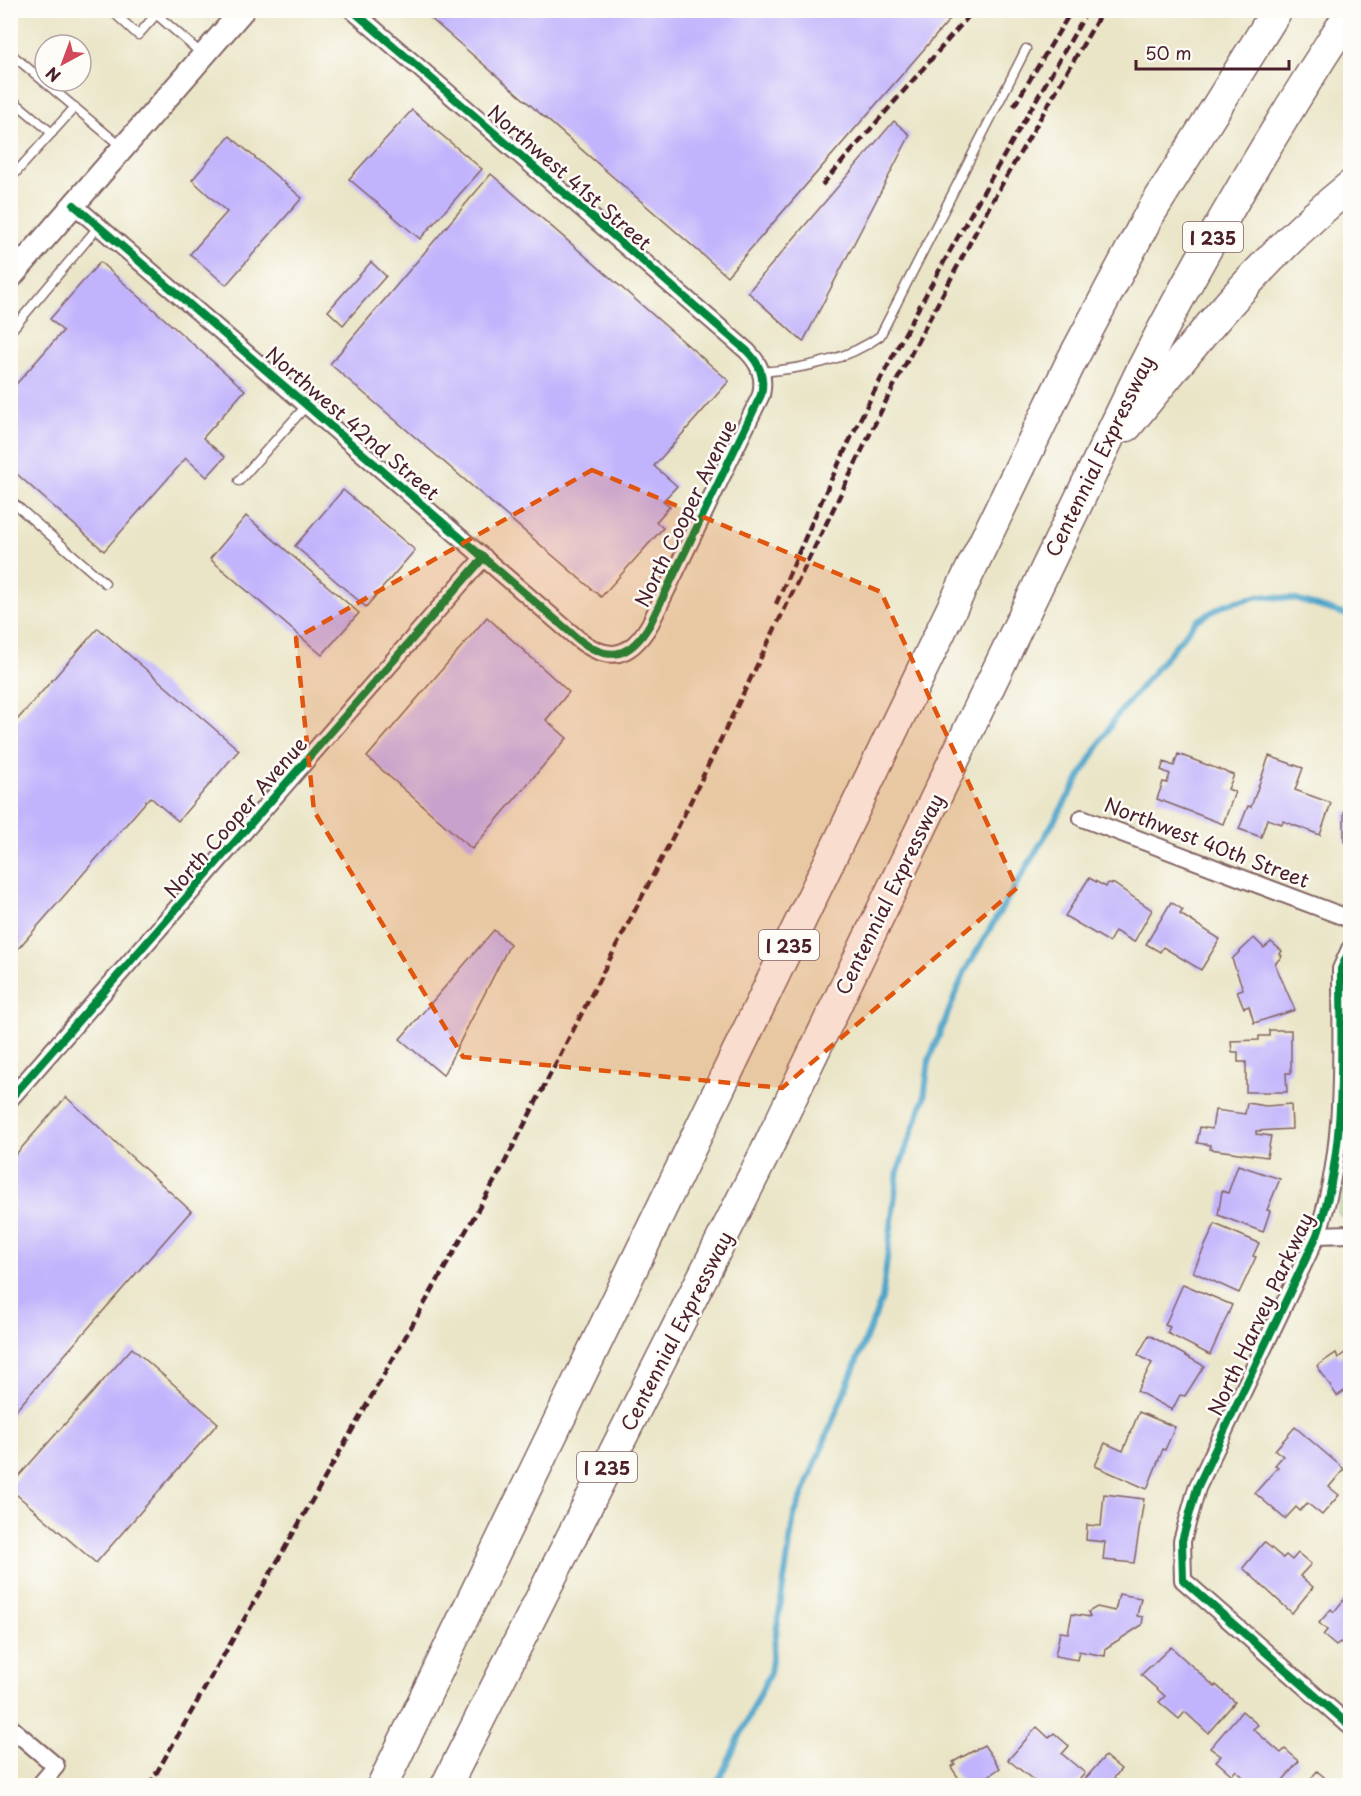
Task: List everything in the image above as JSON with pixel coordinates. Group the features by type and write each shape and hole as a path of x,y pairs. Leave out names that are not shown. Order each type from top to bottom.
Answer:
{"highway":[{"path":"1211,113 1261,10"},
{"name":"I 235","path":"382,1785 1071,362 1148,217 1277,10"},
{"name":"Centennial Expressway","path":"446,1785 767,1149 1091,470 1188,280 1249,174 1350,14"},
{"path":"1091,470 1223,308 1295,236 1350,186"}],"main road":[{"path":"10,278 243,10"}],"street":[{"name":"Northwest 41st Street","path":"352,10 747,351 756,360 761,372"},
{"name":"Northwest 42nd Street","path":"74,205 590,649 600,653 615,654"},
{"name":"North Cooper Avenue","path":"615,654 636,644 650,624 761,395 761,372"},
{"name":"North Cooper Avenue","path":"10,1099 484,557"},
{"name":"Northwest 40th Street","path":"1082,818 1350,919"},
{"name":"North Harvey Parkway","path":"1350,949 1341,969 1345,1131 1325,1213 1317,1235 1197,1488 1182,1541 1184,1580 1350,1726"},
{"path":"1317,1235 1350,1234"},
{"path":"10,1726 56,1766 39,1785"}],"lane":[{"path":"111,10 138,35 158,12 204,56"},
{"path":"761,372 795,368 840,357 866,346 880,336 1026,49"},
{"path":"10,53 123,148"},
{"path":"10,98 52,133"},
{"path":"10,179 75,107"},
{"path":"10,332 99,226"},
{"path":"239,481 307,405"},
{"path":"10,500 105,583"}],"highlighted area":[{"path":"592,470 881,592 1017,888 782,1088 463,1057 314,811 296,638"}],"green space":[{"path":"1350,1160 1350,1217 1342,1217 1338,1212"}],"building":[{"path":"421,10 958,10 727,276"},
{"path":"412,110 482,169 420,239 349,179"},
{"path":"894,121 910,135 803,342 748,292"},
{"path":"10,129 19,136 10,146"},
{"path":"230,136 302,198 226,285 190,254 227,212 192,180"},
{"path":"491,174 729,381 654,466 677,486 663,501 670,506 656,522 663,528 601,597 330,364"},
{"path":"100,262 245,390 203,438 225,457 207,477 186,458 104,551 10,468 10,391 63,331 50,319"},
{"path":"371,262 386,276 343,325 328,311"},
{"path":"343,490 415,550 366,607 295,546"},
{"path":"246,516 359,613 322,655 210,559"},
{"path":"487,617 569,692 546,720 567,738 472,849 367,757"},
{"path":"98,628 239,750 178,821 150,797 10,958 10,728"},
{"path":"1178,754 1234,775 1228,789 1235,792 1223,824 1157,799 1163,782 1167,783 1170,774 1161,770 1164,762 1174,766"},
{"path":"1269,756 1303,768 1295,790 1331,803 1320,835 1283,821 1282,824 1267,819 1261,837 1239,829 1248,806 1251,807"},
{"path":"1344,811 1350,811 1350,842 1344,842"},
{"path":"1089,878 1106,887 1108,883 1114,884 1152,910 1134,942 1115,931 1109,942 1065,916"},
{"path":"1171,902 1183,910 1180,914 1220,939 1201,970 1163,947 1160,952 1146,944"},
{"path":"494,930 510,944 443,1075 400,1039"},
{"path":"1254,938 1264,948 1271,942 1282,951 1280,954 1282,956 1275,964 1295,1010 1254,1023 1249,1006 1244,1008 1237,991 1243,989 1232,959"},
{"path":"1269,1030 1291,1030 1291,1073 1286,1073 1287,1092 1246,1092 1246,1062 1238,1062 1238,1052 1232,1052 1231,1041 1259,1040 1259,1036 1269,1036"},
{"path":"66,1097 191,1211 10,1417 10,1161"},
{"path":"1247,1103 1266,1106 1291,1104 1292,1129 1256,1131 1256,1134 1271,1136 1267,1157 1210,1149 1210,1145 1197,1143 1200,1127 1212,1129 1215,1110 1245,1114"},
{"path":"1238,1165 1280,1179 1267,1210 1270,1211 1263,1232 1218,1215 1222,1191 1228,1193"},
{"path":"1215,1224 1259,1243 1253,1256 1256,1257 1239,1293 1193,1272"},
{"path":"1183,1284 1232,1305 1210,1355 1167,1333 1170,1327 1165,1325"},
{"path":"1149,1335 1204,1366 1185,1396 1180,1395 1172,1410 1137,1391 1152,1363 1138,1355"},
{"path":"132,1348 218,1423 96,1563 10,1489 10,1486"},
{"path":"1350,1349 1350,1387 1337,1396 1317,1366 1336,1353 1338,1358"},
{"path":"1139,1412 1175,1427 1165,1450 1163,1449 1147,1489 1095,1466 1105,1443 1123,1451"},
{"path":"1295,1427 1344,1469 1329,1487 1339,1495 1322,1515 1307,1503 1300,1511 1296,1507 1285,1519 1255,1493 1278,1467 1275,1465 1283,1456 1275,1450"},
{"path":"1104,1494 1144,1499 1134,1563 1103,1560 1105,1542 1086,1540 1087,1525 1101,1526"},
{"path":"1264,1542 1283,1558 1286,1555 1292,1560 1298,1553 1311,1564 1300,1576 1313,1587 1292,1613 1243,1568"},
{"path":"1350,1592 1350,1650 1340,1642 1336,1646 1323,1635 1327,1630 1319,1623 1331,1609 1334,1612"},
{"path":"1119,1594 1141,1598 1137,1616 1143,1617 1142,1625 1106,1648 1105,1656 1079,1651 1077,1660 1055,1656 1060,1632 1068,1633 1072,1614 1090,1617 1088,1612 1097,1607 1115,1611"},
{"path":"1171,1647 1235,1702 1208,1733 1185,1712 1179,1719 1159,1702 1165,1696 1141,1675"},
{"path":"1242,1711 1258,1725 1253,1729 1281,1753 1285,1749 1299,1761 1278,1786 1224,1786 1230,1778 1238,1785 1244,1778 1236,1770 1232,1775 1216,1761 1221,1756 1210,1748"},
{"path":"1037,1727 1049,1738 1054,1733 1069,1746 1062,1754 1085,1773 1074,1786 1041,1786 1008,1760"},
{"path":"984,1745 1000,1768 974,1786 964,1786 951,1767 955,1764 953,1762"},
{"path":"1105,1756 1121,1769 1114,1778 1122,1786 1079,1786"},
{"path":"1317,1771 1331,1783 1329,1786 1305,1786"}],"waterway":[{"path":"716,1786 770,1673 794,1516 882,1299 898,1171 924,1099 929,1060 965,971 1115,718 1196,621 1226,604 1259,596 1294,599 1350,616"}],"railway":[{"path":"822,185 974,10"},
{"path":"1014,106 1072,10"},
{"path":"776,604 847,446 898,345 1088,10"},
{"path":"149,1786 503,1166 681,821 887,399 990,205 1103,10"}],"cycle path":[{"path":"74,205 578,639 600,652 609,654 627,650 635,644 650,624 761,395 762,377 758,366 747,351 352,10"},
{"path":"10,1099 484,557"},
{"path":"1350,949 1341,969 1340,1104 1338,1137 1327,1203 1317,1235 1197,1488 1182,1541 1183,1580 1350,1726"}]}
